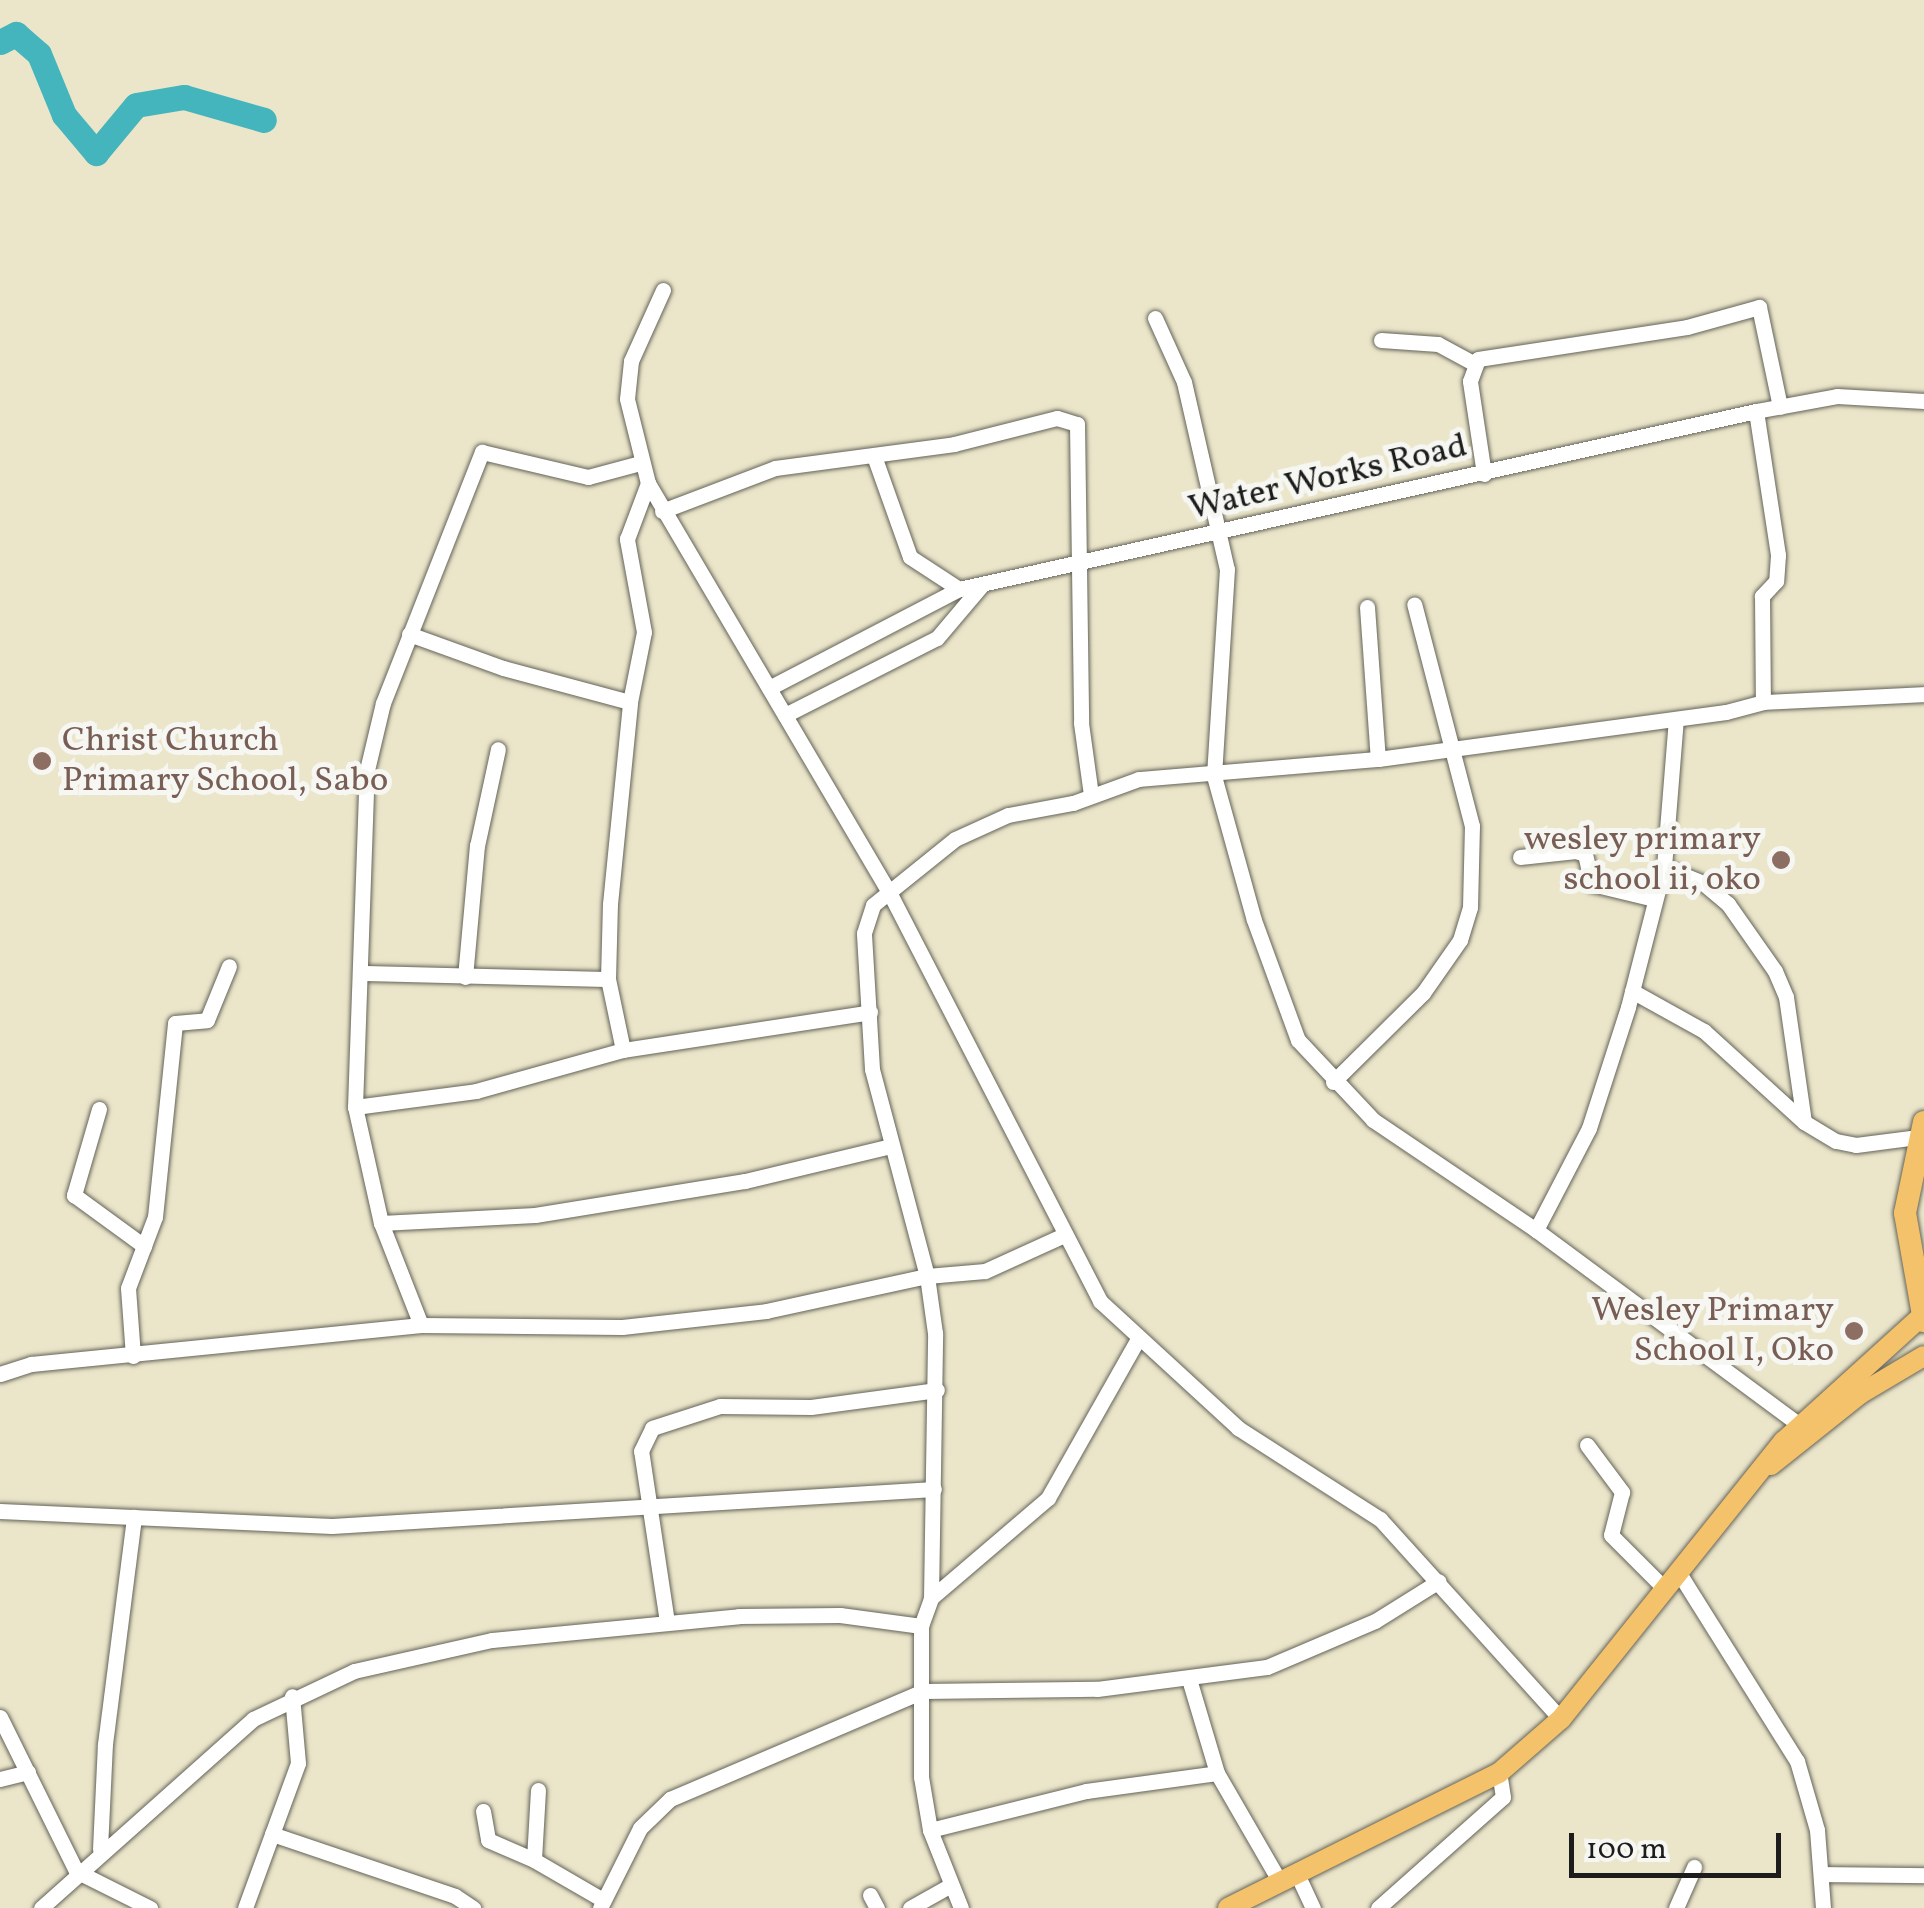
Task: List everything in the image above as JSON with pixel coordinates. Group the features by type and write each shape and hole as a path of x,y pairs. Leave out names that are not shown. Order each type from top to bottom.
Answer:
{"highway":[{"path":"1921,1130 1907,1186 1905,1241 1923,1317"}],"main road":[{"path":"1228,1908 1499,1773 1562,1719 1800,1426 1923,1317"},
{"path":"1769,1465 1786,1458 1860,1394 1924,1356"}],"street":[{"path":"663,290 631,362 627,399 640,463 648,482 887,888 1100,1301 1137,1341 1238,1428 1380,1519 1562,1719"},
{"path":"1381,340 1438,344 1475,364 1687,327 1759,307 1780,407"},
{"path":"1155,318 1184,382 1215,535 1227,568 1214,776 1254,920 1298,1040 1372,1120 1536,1230 1800,1426"},
{"path":"1475,364 1470,381 1484,474"},
{"name":"Water Works Road","path":"769,688 959,589 1215,535 1756,411 1837,396 1924,401"},
{"path":"1756,411 1778,555 1776,581 1762,596 1764,702"},
{"path":"662,511 776,468 874,456 1070,419 1080,431 1084,561 1081,723 1092,795"},
{"path":"421,1325 381,1223 355,1106 363,973 367,770 409,634 482,452 588,477 640,463"},
{"path":"874,456 910,558 959,589"},
{"path":"623,1050 608,980 630,702 644,632 627,538 648,482"},
{"path":"785,715 936,638 984,583"},
{"path":"1333,1082 1423,993 1460,940 1470,907 1472,826 1455,749 1414,604"},
{"path":"1367,608 1378,759"},
{"path":"409,634 503,668 630,702"},
{"path":"961,1908 930,1830 920,1776 922,1626 931,1598 938,1390 927,1276 872,1068 864,933 887,888 955,839 1008,814 1092,795 1139,779 1214,776 1378,759 1676,720 1764,702 1924,694"},
{"path":"1536,1230 1589,1128 1632,991 1664,867 1676,720"},
{"path":"464,977 477,846 498,749"},
{"path":"1520,857 1576,850 1584,854 1592,884 1654,899"},
{"path":"1664,867 1703,883 1728,904 1775,971 1786,997 1804,1122"},
{"path":"132,1356 128,1288 156,1217 176,1023 207,1020 229,966"},
{"path":"363,973 608,980"},
{"path":"1632,991 1704,1031 1804,1122 1856,1146 1921,1130"},
{"path":"355,1106 476,1091 623,1050 870,1012"},
{"path":"99,1108 74,1196 144,1246"},
{"path":"381,1223 535,1216 745,1181 891,1146"},
{"path":"1,1370 421,1325 622,1327 766,1311 927,1276 985,1270 1064,1236"},
{"path":"931,1598 1048,1498 1137,1341"},
{"path":"668,1622 641,1451 652,1428 674,1417 720,1406 810,1408 938,1390"},
{"path":"1587,1445 1622,1492 1611,1535 1672,1581 1797,1761 1823,1874 1823,1908"},
{"path":"0,1511 332,1526 647,1503 934,1489"},
{"path":"100,1849 105,1744 134,1517"},
{"path":"483,1811 488,1840 534,1860 601,1904 640,1828 670,1799 923,1691 1024,1694 1189,1679 1284,1662 1375,1620 1439,1581"},
{"path":"41,1908 76,1870 254,1719 292,1696 418,1653 668,1622 840,1615 922,1626"},
{"path":"1189,1679 1217,1773 1313,1908"},
{"path":"245,1908 298,1764 292,1696"},
{"path":"0,1716 76,1870 150,1908"},
{"path":"0,1779 28,1772"},
{"path":"930,1830 1086,1791 1217,1773"},
{"path":"1378,1908 1504,1797 1499,1773"},
{"path":"534,1860 538,1790"},
{"path":"272,1834 455,1896 473,1908"},
{"path":"1676,1908 1694,1866"},
{"path":"1823,1874 1924,1876"},
{"path":"910,1908 952,1885"}],"waterway":[{"path":"0,42 16,34 39,54 64,115 96,153 136,105 184,97 264,120"}],"place":[{"name":"Christ Church Primary School, Sabo","path":"42,761"},
{"name":"wesley primary school ii, oko","path":"1781,860"},
{"name":"Wesley Primary School I, Oko","path":"1854,1331"}]}
